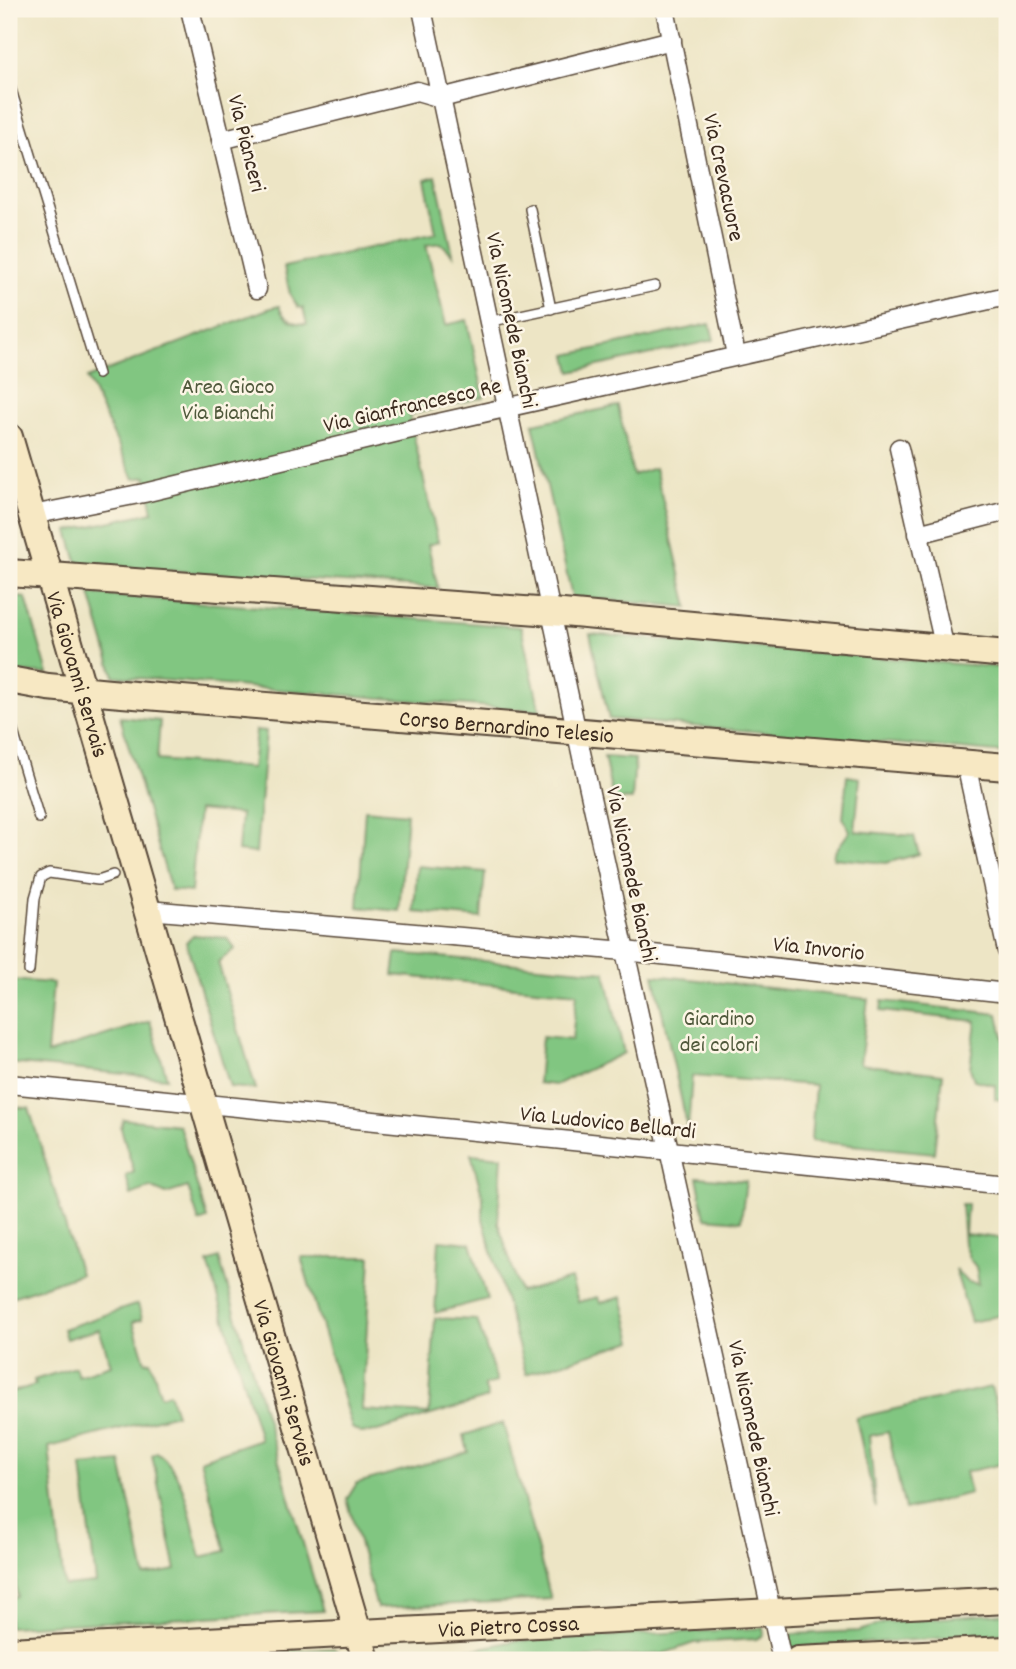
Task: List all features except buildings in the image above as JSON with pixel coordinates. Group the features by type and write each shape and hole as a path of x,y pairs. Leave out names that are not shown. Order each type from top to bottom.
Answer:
{"street":[{"name":"Via Pianceri","path":"190,9 257,289"},
{"name":"Via Nicomede Bianchi","path":"422,9 577,732 782,1660"},
{"name":"Via Crevacuore","path":"665,9 736,355"},
{"path":"221,140 417,91 441,98 672,40"},
{"name":"Via Gianfrancesco Re","path":"32,515 144,493 411,429 1007,296"},
{"name":"Via Giovanni Servais","path":"9,437 366,1660"},
{"path":"899,448 945,649"},
{"path":"918,534 1007,511"},
{"path":"9,573 552,612 1007,654"},
{"name":"Corso Bernardino Telesio","path":"9,680 82,690 1007,767"},
{"path":"966,764 1007,951"},
{"path":"148,910 625,951"},
{"name":"Via Invorio","path":"625,951 1007,993"},
{"path":"9,1084 205,1105"},
{"name":"Via Ludovico Bellardi","path":"205,1105 1007,1185"},
{"name":"Via Pietro Cossa","path":"9,1651 1007,1600"},
{"path":"798,1660 1007,1650"}],"lane":[{"path":"9,83 98,374"},
{"path":"530,209 551,309"},
{"path":"488,323 655,286"},
{"path":"9,718 39,818"},
{"path":"29,971 35,898 41,877 49,873 98,880 113,875"}],"green space":[{"name":"Area Gioco Via Bianchi","path":"436,176 453,255 441,243 426,245 446,325 467,320 484,397 409,415 438,542 428,545 438,588 78,565 68,531 153,512 146,477 134,479 87,378 279,306 290,320 307,324 303,308 298,307 290,294 284,267 436,233 425,179"},
{"path":"710,324 714,340 571,372 567,355"},
{"path":"618,406 633,475 655,468 688,607 572,597 533,424"},
{"path":"90,594 521,627 540,711 114,676"},
{"path":"9,596 26,598 48,674 9,671"},
{"path":"590,634 1007,668 1007,753 609,719"},
{"path":"120,717 160,721 157,760 252,768 256,730 266,731 256,853 238,851 241,814 198,810 191,892 171,890"},
{"path":"604,757 635,759 632,800 613,799"},
{"path":"847,776 860,778 855,831 914,836 919,854 886,863 833,858 850,831 843,818"},
{"path":"365,810 407,814 399,911 358,907"},
{"path":"417,866 485,872 481,918 414,912"},
{"path":"194,935 227,938 235,949 218,962 256,1089 230,1087 186,942"},
{"path":"396,953 605,972 624,1053 555,1085 538,1083 542,1037 572,1040 577,993 393,975"},
{"name":"Giardino dei colori","path":"654,975 868,999 860,1064 943,1074 934,1153 811,1141 815,1085 692,1076 688,1130"},
{"path":"9,980 53,983 47,1054 150,1021 167,1078 9,1063"},
{"path":"882,1001 998,1014 1007,1054 1007,1101 995,1099 995,1085 974,1080 970,1068 976,1021 881,1011"},
{"path":"9,1107 29,1108 80,1274 9,1298"},
{"path":"123,1119 179,1125 207,1219 199,1222 188,1187 166,1194 150,1187 131,1195 126,1176 134,1172 121,1128"},
{"path":"471,1154 502,1157 498,1222 520,1292 571,1279 578,1302 598,1297 600,1303 622,1297 633,1341 526,1374 483,1219 483,1198"},
{"path":"697,1177 746,1181 741,1221 705,1218"},
{"path":"961,1204 967,1204 965,1234 1007,1239 1007,1314 971,1322 955,1269 967,1282 979,1284 976,1267 964,1244"},
{"path":"439,1240 471,1243 487,1299 435,1313"},
{"path":"301,1257 371,1257 362,1410 429,1414 435,1318 477,1320 497,1382 484,1385 488,1398 377,1431 361,1433 352,1428"},
{"path":"219,1258 323,1611 9,1627 9,1598 17,1597 13,1555 9,1555 9,1393 35,1385 34,1380 75,1367 78,1376 111,1365 99,1329 66,1339 63,1329 138,1304 142,1319 133,1322 145,1362 150,1361 161,1396 169,1393 176,1414 49,1447 64,1586 96,1583 82,1466 121,1462 145,1576 176,1570 152,1455 157,1452 175,1473 187,1500 201,1557 226,1551 200,1460 260,1439 208,1262"},
{"path":"991,1387 1007,1441 1007,1463 965,1472 970,1493 905,1510 888,1432 869,1436 876,1508 856,1418"},
{"path":"503,1423 551,1599 377,1608 347,1499 357,1483 468,1452 464,1435"},
{"path":"1007,1613 1007,1634 788,1648 786,1643 793,1634 859,1631 887,1622"},
{"path":"763,1628 764,1635 756,1639 694,1643 662,1654 533,1660 398,1660 399,1652 477,1649 513,1641"},
{"path":"334,1649 340,1654 341,1660 126,1660"}]}
